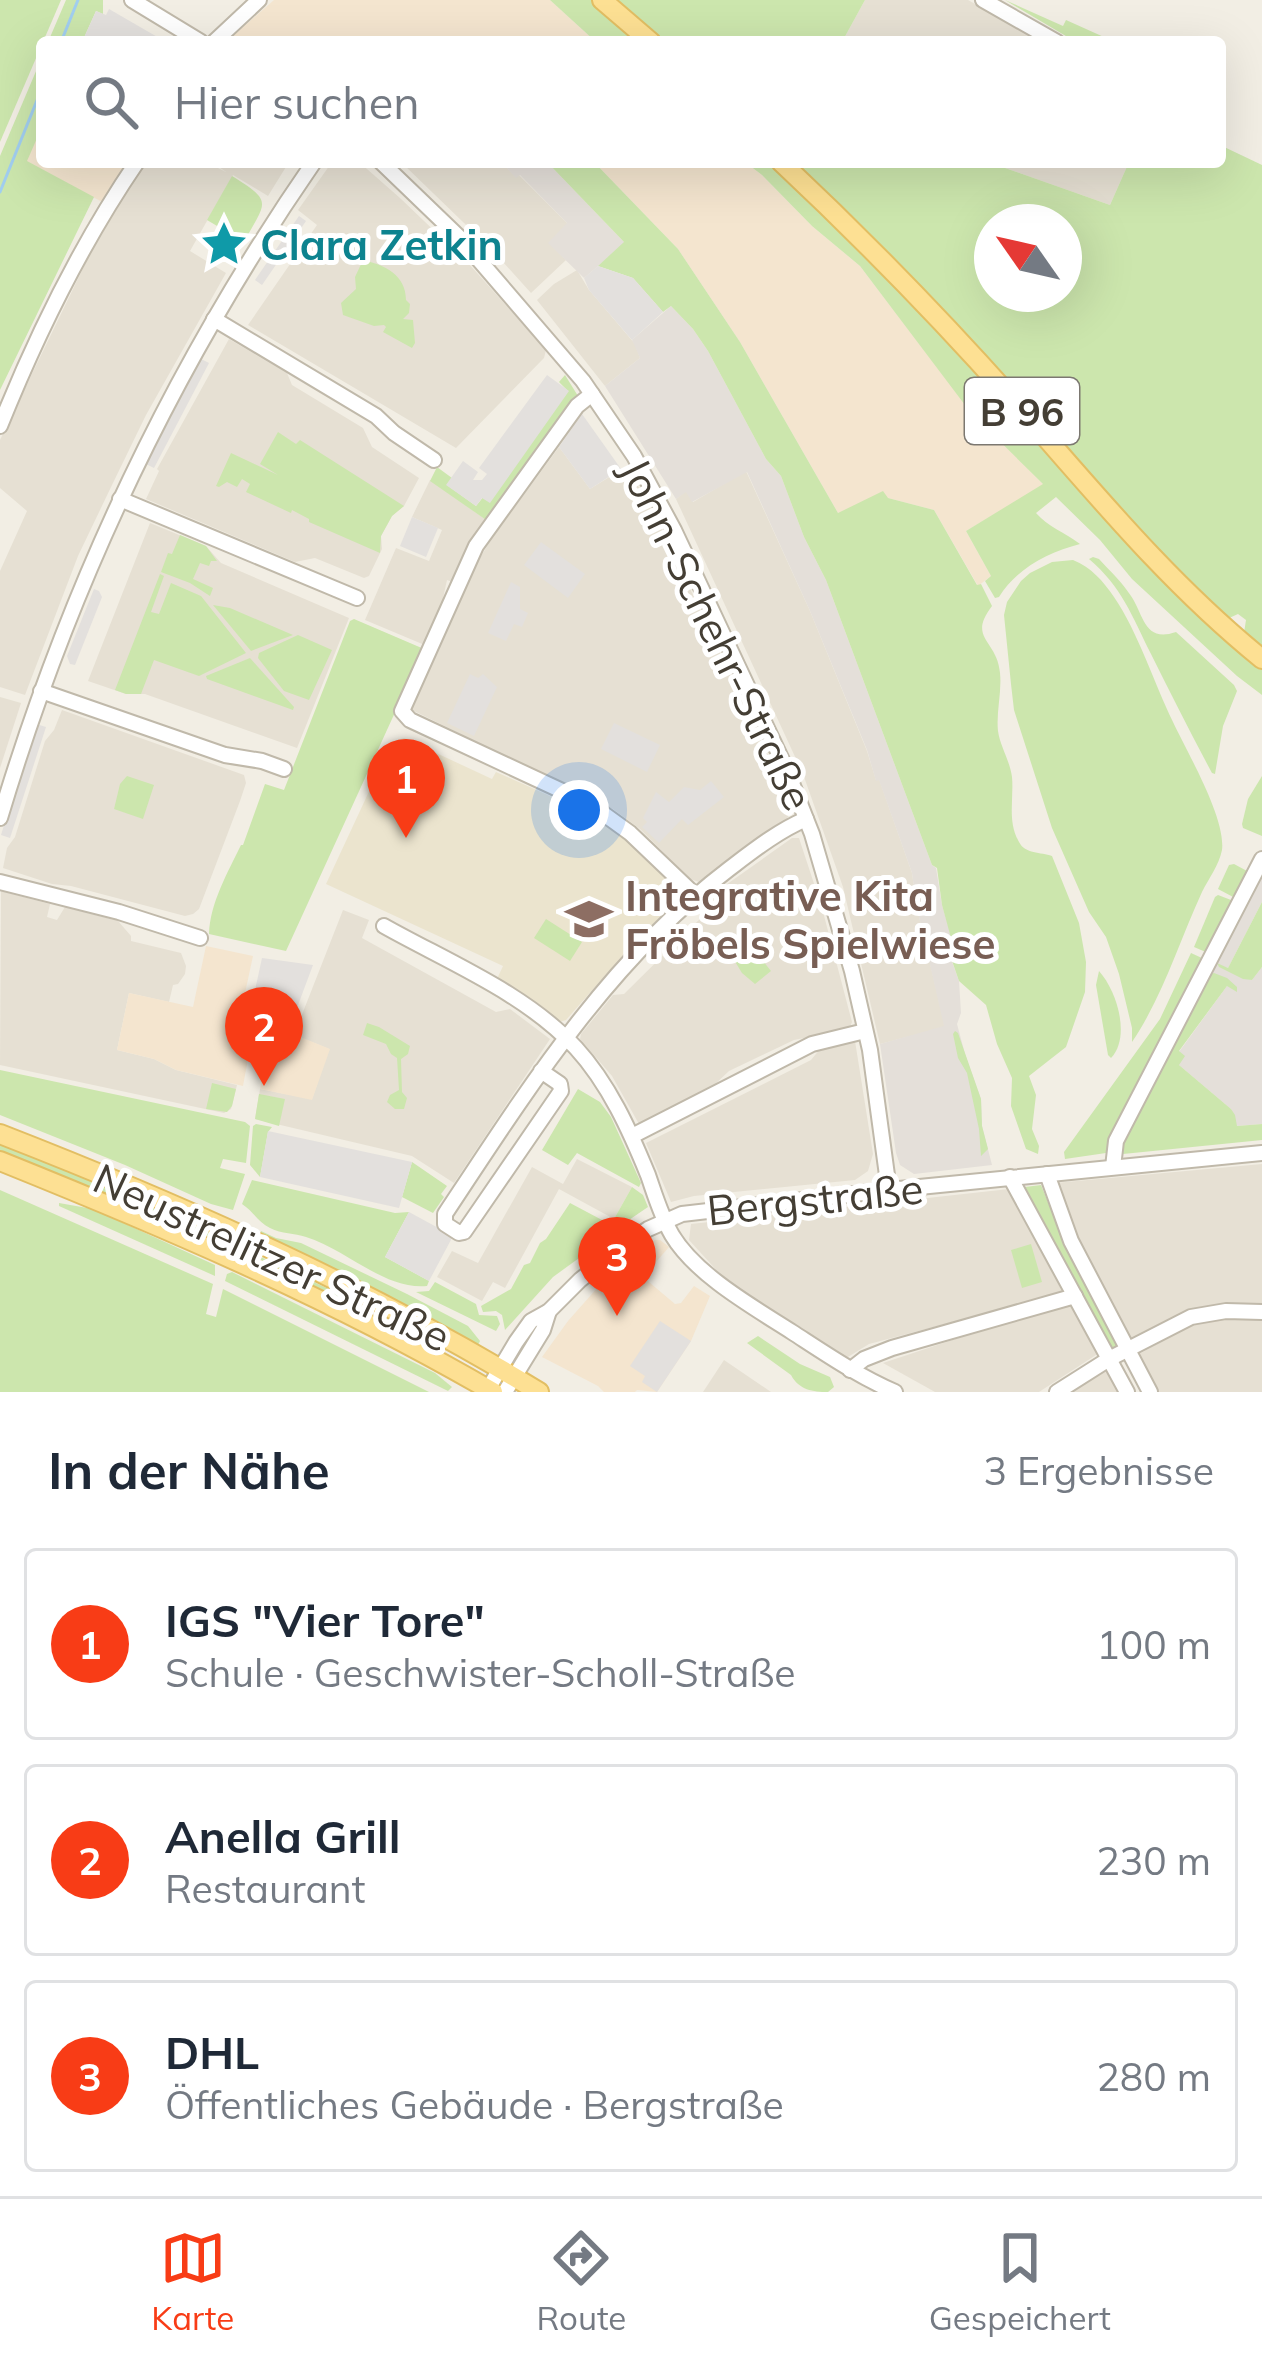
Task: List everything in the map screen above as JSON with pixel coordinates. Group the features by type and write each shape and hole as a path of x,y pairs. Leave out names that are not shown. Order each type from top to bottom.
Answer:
{"main road":[{"path":"602,0 644,36"},
{"name":"B 96","path":"787,168 934,315 1155,561 1262,659"},
{"name":"Neustrelitzer Straße","path":"0,1134 232,1231 429,1329 500,1383"},
{"name":"Neustrelitzer Straße","path":"0,1161 245,1263 500,1383 539,1392"}],"street":[{"path":"132,0 191,36"},
{"path":"220,36 259,0"},
{"path":"982,0 1046,36"},
{"path":"0,426 17,382 97,223 133,168"},
{"path":"0,818 41,691 120,499 214,319 310,168"},
{"name":"John-Schehr-Straße","path":"388,168 473,252 592,394 668,517 806,819 852,971 875,1082 889,1190"},
{"path":"214,319 376,416 434,460"},
{"path":"592,394 577,406 476,546 404,704 405,716 590,804 622,827 695,896"},
{"path":"120,499 358,598"},
{"path":"41,691 225,755 262,760 284,769"},
{"path":"542,1071 560,1084 561,1091 459,1233 445,1225 445,1214 542,1071 565,1038 621,971 695,896 766,841 806,819"},
{"path":"1113,1167 1116,1141 1262,860"},
{"path":"0,882 200,938"},
{"path":"384,926 506,993 565,1038 597,1075 632,1136 681,1246 728,1291 866,1380 895,1392"},
{"path":"632,1136 812,1044 865,1031"},
{"path":"487,1152 509,1167"},
{"name":"Bergstraße","path":"500,1383 542,1330 549,1311 580,1280 637,1236 697,1210 1262,1153"},
{"path":"1047,1174 1071,1240 1150,1392"},
{"path":"1010,1177 1127,1392"},
{"path":"850,1370 892,1348 1075,1296"},
{"path":"1058,1392 1126,1349 1191,1317 1262,1312"}],"shaded area":[{"path":"274,0 550,0 589,36 234,36"},
{"path":"865,0 968,0 1032,36 845,36"},
{"path":"109,9 156,36 85,36 96,11 106,15"},
{"path":"36,140 36,166 26,161"},
{"path":"39,168 128,168 104,203"},
{"path":"140,168 218,168 226,172 220,168 285,168 268,196 233,175 190,251 226,273 146,415 78,556 25,695 0,687 0,571 27,511 0,488 0,440 103,227"},
{"path":"328,168 366,168 469,264 546,350 544,358 456,448 248,325 317,225 298,210"},
{"path":"407,168 507,168 568,224 549,243 566,260 531,293"},
{"path":"507,168 553,168 625,243 584,278 548,243 567,223 520,175 516,178"},
{"path":"600,168 753,168 860,266 971,412 1044,485 966,531 991,576 978,586 934,510 888,498 838,513 740,342 678,249"},
{"path":"1005,168 1126,168 1110,205"},
{"path":"299,216 306,221 262,285 255,280"},
{"path":"598,266 633,278 663,312 632,340 589,290 584,278"},
{"path":"577,270 635,344 640,358 605,386 537,300"},
{"path":"671,306 708,351 766,459 781,476 826,580 936,868 955,949 950,956 959,981 957,1024 981,1099 992,1165 914,1174 900,1165 880,1044 944,1026 912,873 810,611 747,472 692,502 686,492 676,499 605,386 640,358 632,340"},
{"path":"229,339 287,373 292,385 363,428 372,447 419,478 381,536 382,549 369,576 315,558 295,562 146,499 157,469"},
{"path":"201,359 209,363 154,468 146,464"},
{"path":"547,375 569,391 490,503 482,498 476,506 446,485 463,461 478,472 473,480 482,480 487,474 479,468"},
{"path":"582,414 621,469 590,489 559,447"},
{"path":"559,447 590,489 627,466 667,539 792,808 787,819 699,882 613,809 410,709 477,563"},
{"path":"746,471 879,779 912,873 945,1027 880,1044 843,887 803,774 676,499 686,491 693,502"},
{"path":"430,480 489,522 455,583 447,580 427,646 365,620 396,548 429,561 442,530 412,517"},
{"path":"412,517 438,528 426,557 400,546"},
{"path":"150,523 206,546 221,563 349,618 297,748 145,694 126,694 88,681"},
{"path":"541,542 585,574 568,598 524,565"},
{"path":"511,582 520,587 520,609 528,613 522,627 514,624 506,641 488,633"},
{"path":"94,589 102,597 75,665 70,664 67,656"},
{"path":"470,674 478,678 483,674 497,687 474,736 447,723"},
{"path":"0,697 21,703 0,768"},
{"path":"62,710 244,775 240,801 199,909 193,914 185,916 52,884 3,868 45,741"},
{"path":"614,723 660,745 647,772 601,749"},
{"path":"36,724 46,727 10,838 1,835"},
{"path":"404,738 492,779 496,772 588,813 623,836 683,890 566,1020 559,1022 497,979 503,966 326,884 392,742"},
{"path":"711,781 724,797 688,825 682,819 659,843 642,827 656,792 669,802 684,787 700,790"},
{"path":"792,838 799,838 822,908 852,1022 849,1029 794,1040 729,1071 711,1088 639,1124 581,1034 613,995 624,994 716,903 723,887"},
{"path":"1262,868 1262,902 1228,968 1218,965 1252,980 1262,967 1262,1124 1236,1126 1231,1109 1179,1065 1179,1052 1227,986 1206,975"},
{"path":"1,891 50,904 47,917 57,920 65,907 118,921 131,941 181,953 185,974 173,985 169,1002 129,993 117,1050 237,1085 231,1109 224,1113 0,1065"},
{"path":"343,910 369,920 362,938 496,1012 510,1009 550,1039 454,1183 412,1156 255,1119 260,1089 312,1099 329,1049 294,1035"},
{"path":"206,946 253,956 234,1044 250,1048 243,1086 117,1050 129,993 193,1007"},
{"path":"262,958 313,965 279,1056 269,1054 263,1040 245,1036"},
{"path":"288,1032 330,1049 312,1100 260,1089 266,1059 269,1054 279,1055"},
{"path":"855,1041 873,1154 868,1171 855,1180 671,1202 646,1143 811,1060 820,1049"},
{"path":"268,1131 412,1162 399,1208 260,1177"},
{"path":"577,1159 632,1187 614,1219 559,1189 505,1288 493,1282 482,1301 437,1277 452,1251 478,1263 532,1167 563,1184"},
{"path":"1262,1164 1262,1305 1197,1309 1129,1339 1068,1224 1055,1183"},
{"path":"1009,1189 1063,1293 869,1344 843,1360 731,1286 689,1240 691,1224"},
{"path":"409,1212 453,1236 429,1281 385,1257"},
{"path":"655,1240 669,1247 643,1277 675,1304 694,1286 710,1296 691,1341 657,1392 604,1392 542,1357 599,1286"},
{"path":"1070,1301 1099,1353 1039,1392 935,1392 883,1363"},
{"path":"1228,1317 1262,1320 1262,1392 1159,1392 1139,1354 1194,1324"},
{"path":"660,1321 691,1341 657,1392 630,1366"},
{"path":"724,1360 771,1392 703,1392"},
{"path":"1107,1368 1120,1392 1070,1391"}],"green space":[{"path":"0,0 61,0 46,36 36,36 36,58 0,142"},
{"path":"66,0 103,0 103,14 96,11 85,36 51,36"},
{"path":"550,0 591,0 634,36 589,36"},
{"path":"613,0 865,0 845,36 655,36"},
{"path":"1005,0 1063,26 1066,20 1102,36 1066,36"},
{"path":"36,71 36,141 27,161 94,197 0,390 0,156"},
{"path":"1226,148 1262,165 1262,648 1244,633 1246,620 1238,614 1227,619 1192,588 799,168 1005,168 1110,205 1126,168 1226,168"},
{"path":"553,168 600,168 678,249 740,342 838,513 883,491 888,498 934,510 992,606 982,626 1000,673 998,731 1012,777 1013,826 1025,849 1052,856 1079,923 1086,962 1085,992 1066,1047 1029,1076 1036,1095 1032,1129 1038,1154 1026,1149 1011,1106 1012,1078 986,1005 959,981 950,955 954,949 937,868 781,476 766,459 693,329 671,306 663,312 633,278 598,266 624,242"},
{"path":"753,168 778,168 915,304 1149,566 1262,668 1262,695 1132,579 1056,497 1036,513 1080,544 1035,563 995,598 985,581 991,576 966,531 1043,484 971,413 860,266"},
{"path":"232,176 262,203 244,242 207,220"},
{"path":"363,260 386,268 402,284 410,304 403,319 413,320 412,348 383,332 384,325 343,315 341,303 356,289 355,277"},
{"path":"565,375 578,396 489,522 430,481 437,467 452,478 447,485 476,506 568,391 559,382"},
{"path":"278,432 296,444 300,440 404,506 381,536 380,553 246,492 250,484 242,479 237,487 227,482 216,486 231,453 278,475 260,464"},
{"path":"180,535 206,546 217,561 209,566 200,563 193,579 213,588 210,596 161,572"},
{"path":"1093,557 1124,586 1151,630 1176,632 1234,685 1237,691 1223,726 1215,774 1125,603 1089,559"},
{"path":"1073,560 1096,575 1123,611 1204,785 1222,837 1219,861 1132,1042 1119,974 1106,937 1089,912 1052,828 1014,710 1004,615 1007,602 1030,573 1052,562"},
{"path":"160,574 164,576 151,612 159,614 171,583 201,596 246,653 199,676 154,660 141,694 126,694 115,690"},
{"path":"213,605 230,608 293,635 251,651"},
{"path":"354,619 424,649 286,951 209,934 216,899 243,845 265,784 284,790"},
{"path":"298,635 332,650 309,700 284,691 258,658 259,653"},
{"path":"250,658 294,707 293,710 207,679"},
{"path":"127,776 154,785 143,819 114,809"},
{"path":"1262,776 1262,836 1242,824 1248,799"},
{"path":"1229,865 1247,871 1235,898 1218,889"},
{"path":"1218,895 1233,904 1208,953 1194,947"},
{"path":"1262,902 1262,967 1252,980 1243,979 1217,963 1228,968"},
{"path":"546,919 582,942 570,961 534,938"},
{"path":"756,934 768,948 759,956 771,971 755,984 731,955"},
{"path":"1191,953 1204,959 1106,1153 1065,1159 1064,1152 1160,1019"},
{"path":"1099,971 1111,990 1121,1027 1111,1058 1096,985"},
{"path":"1206,975 1227,978 1237,992 1227,986 1179,1051 1185,1056 1179,1065 1231,1109 1237,1126 1262,1124 1262,1140 1123,1154 1119,1141"},
{"path":"367,1023 410,1046 401,1059 402,1092 407,1098 404,1109 387,1102 399,1090 397,1058 386,1044 363,1035"},
{"path":"955,1031 981,1099 988,1149 981,1156 979,1129"},
{"path":"0,1070 245,1122 250,1126 246,1163 223,1159 220,1168 245,1174 233,1210 0,1115"},
{"path":"212,1083 236,1089 227,1112 206,1109"},
{"path":"578,1089 600,1102 611,1117 639,1187 577,1153 568,1165 542,1150"},
{"path":"259,1094 285,1099 279,1126 255,1119"},
{"path":"256,1124 272,1127 260,1177 250,1165"},
{"path":"0,1143 155,1207 354,1301 352,1306 230,1248 0,1151"},
{"path":"412,1162 447,1186 433,1213 402,1197"},
{"path":"252,1180 395,1213 409,1212 385,1257 429,1281 427,1286 396,1282 321,1243 266,1226 242,1204"},
{"path":"1041,1185 1065,1244 1120,1345 1111,1350 1027,1194 1025,1187"},
{"path":"632,1187 648,1207 623,1224 614,1219"},
{"path":"0,1190 213,1284 206,1314 216,1317 223,1289 429,1392 0,1392"},
{"path":"570,1203 619,1229 553,1277 505,1330 502,1315 483,1312 481,1306 511,1289"},
{"path":"59,1206 93,1209 215,1265 215,1276"},
{"path":"261,1231 301,1243 468,1326 480,1341 478,1345 260,1235"},
{"path":"1031,1244 1042,1282 1022,1288 1011,1250"},
{"path":"232,1272 435,1373 452,1387 448,1391 225,1281"},
{"path":"435,1282 476,1304 479,1315 497,1316 496,1331 416,1292 429,1291"},
{"path":"758,1336 830,1377 834,1387 828,1392 802,1387 747,1343"}],"waterway":[{"path":"63,36 78,0"},
{"path":"0,192 36,103"}],"place":[{"name":"Clara Zetkin","path":"224,244"},
{"name":"IGS \"Vier Tore\"","path":"406,838"},
{"name":"Integrative Kita Fröbels Spielwiese","path":"589,919"},
{"name":"Anella Grill","path":"264,1086"},
{"name":"DHL","path":"617,1316"}]}
